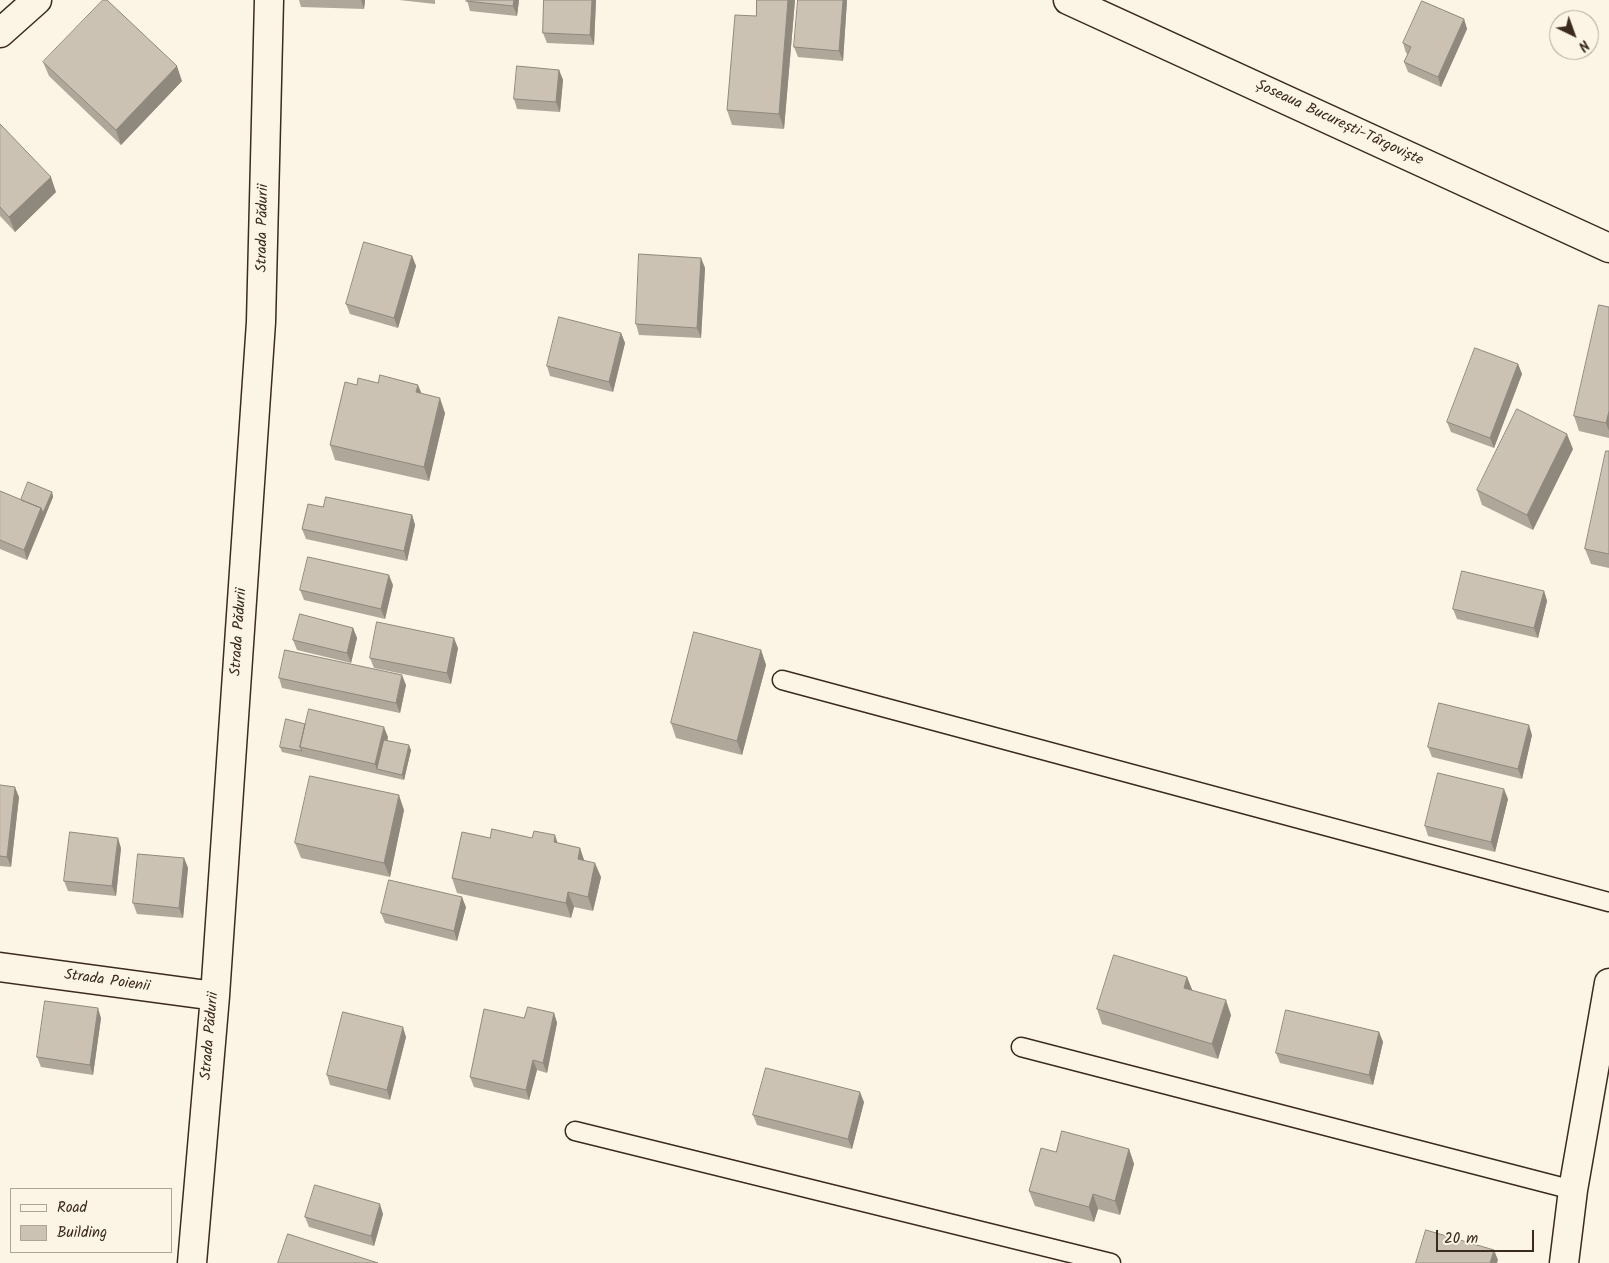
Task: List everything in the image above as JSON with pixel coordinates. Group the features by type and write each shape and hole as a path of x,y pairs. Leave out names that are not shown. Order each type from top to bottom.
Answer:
{"street":[{"path":"0,33 37,0"},
{"name":"Strada Pădurii","path":"192,1263 215,996 261,322 269,0"},
{"name":"Șoseaua București-Târgoviște","path":"1068,0 1609,248"},
{"name":"Strada Poienii","path":"0,967 215,996"},
{"path":"1564,1263 1573,1190 1609,983"}],"lane":[{"path":"782,680 1609,902"},
{"path":"1021,1047 1573,1190"},
{"path":"575,1131 1110,1263"}],"building":[{"path":"103,0 107,0 177,66 116,130 43,62"},
{"path":"467,0 514,0 513,6"},
{"path":"544,0 592,0 590,35 543,33"},
{"path":"757,0 788,0 779,114 727,110 735,15 756,16"},
{"path":"798,0 843,0 839,51 794,47"},
{"path":"1422,1 1464,19 1438,77 1404,62 1411,47 1403,43"},
{"path":"517,66 559,70 556,102 514,99"},
{"path":"0,124 51,177 9,217 0,207"},
{"path":"364,242 412,256 394,318 346,304"},
{"path":"639,254 701,258 697,328 636,324"},
{"path":"1599,305 1609,307 1609,411 1606,423 1574,416"},
{"path":"559,317 621,333 609,382 547,366"},
{"path":"1475,348 1518,364 1490,438 1447,422"},
{"path":"380,375 418,385 416,392 440,398 424,467 330,445 345,382 357,385 358,378 378,383"},
{"path":"1517,409 1567,434 1527,515 1477,490"},
{"path":"1606,451 1609,451 1609,554 1585,549"},
{"path":"28,482 52,492 43,513 41,508 21,500"},
{"path":"0,491 41,508 24,550 0,540"},
{"path":"326,497 412,515 404,551 302,529 308,504 323,507"},
{"path":"308,557 389,575 381,609 300,590"},
{"path":"1462,571 1544,591 1534,628 1453,609"},
{"path":"300,614 353,628 347,653 293,640"},
{"path":"377,622 454,638 447,673 370,658"},
{"path":"694,632 761,650 737,741 671,723"},
{"path":"285,650 402,675 396,703 279,678"},
{"path":"1439,703 1529,725 1518,769 1428,747"},
{"path":"309,709 384,727 375,764 300,747"},
{"path":"286,719 305,724 300,747 302,751 280,747"},
{"path":"384,740 409,745 402,775 377,769"},
{"path":"1438,773 1504,789 1491,842 1425,826"},
{"path":"310,776 399,795 384,863 295,843"},
{"path":"0,785 15,787 7,857 0,856"},
{"path":"492,829 532,838 534,831 555,835 554,842 580,848 578,859 595,863 588,897 568,892 566,903 452,878 462,832 490,838"},
{"path":"70,832 118,838 112,886 64,881"},
{"path":"138,854 184,858 179,908 133,903"},
{"path":"389,880 462,897 454,931 381,913"},
{"path":"1114,955 1187,977 1184,988 1226,1000 1212,1044 1097,1009"},
{"path":"45,1001 98,1008 90,1065 37,1057"},
{"path":"528,1007 554,1013 543,1063 533,1060 526,1090 470,1077 484,1009 524,1018"},
{"path":"1286,1010 1379,1032 1369,1075 1276,1053"},
{"path":"343,1012 403,1027 387,1090 327,1075"},
{"path":"766,1068 860,1092 848,1139 753,1115"},
{"path":"1062,1131 1129,1149 1115,1201 1093,1194 1089,1207 1029,1191 1041,1148 1056,1152"},
{"path":"315,1185 380,1204 371,1236 305,1217"},
{"path":"1426,1230 1494,1250 1490,1263 1416,1263"},
{"path":"288,1234 378,1263 278,1263"}]}
